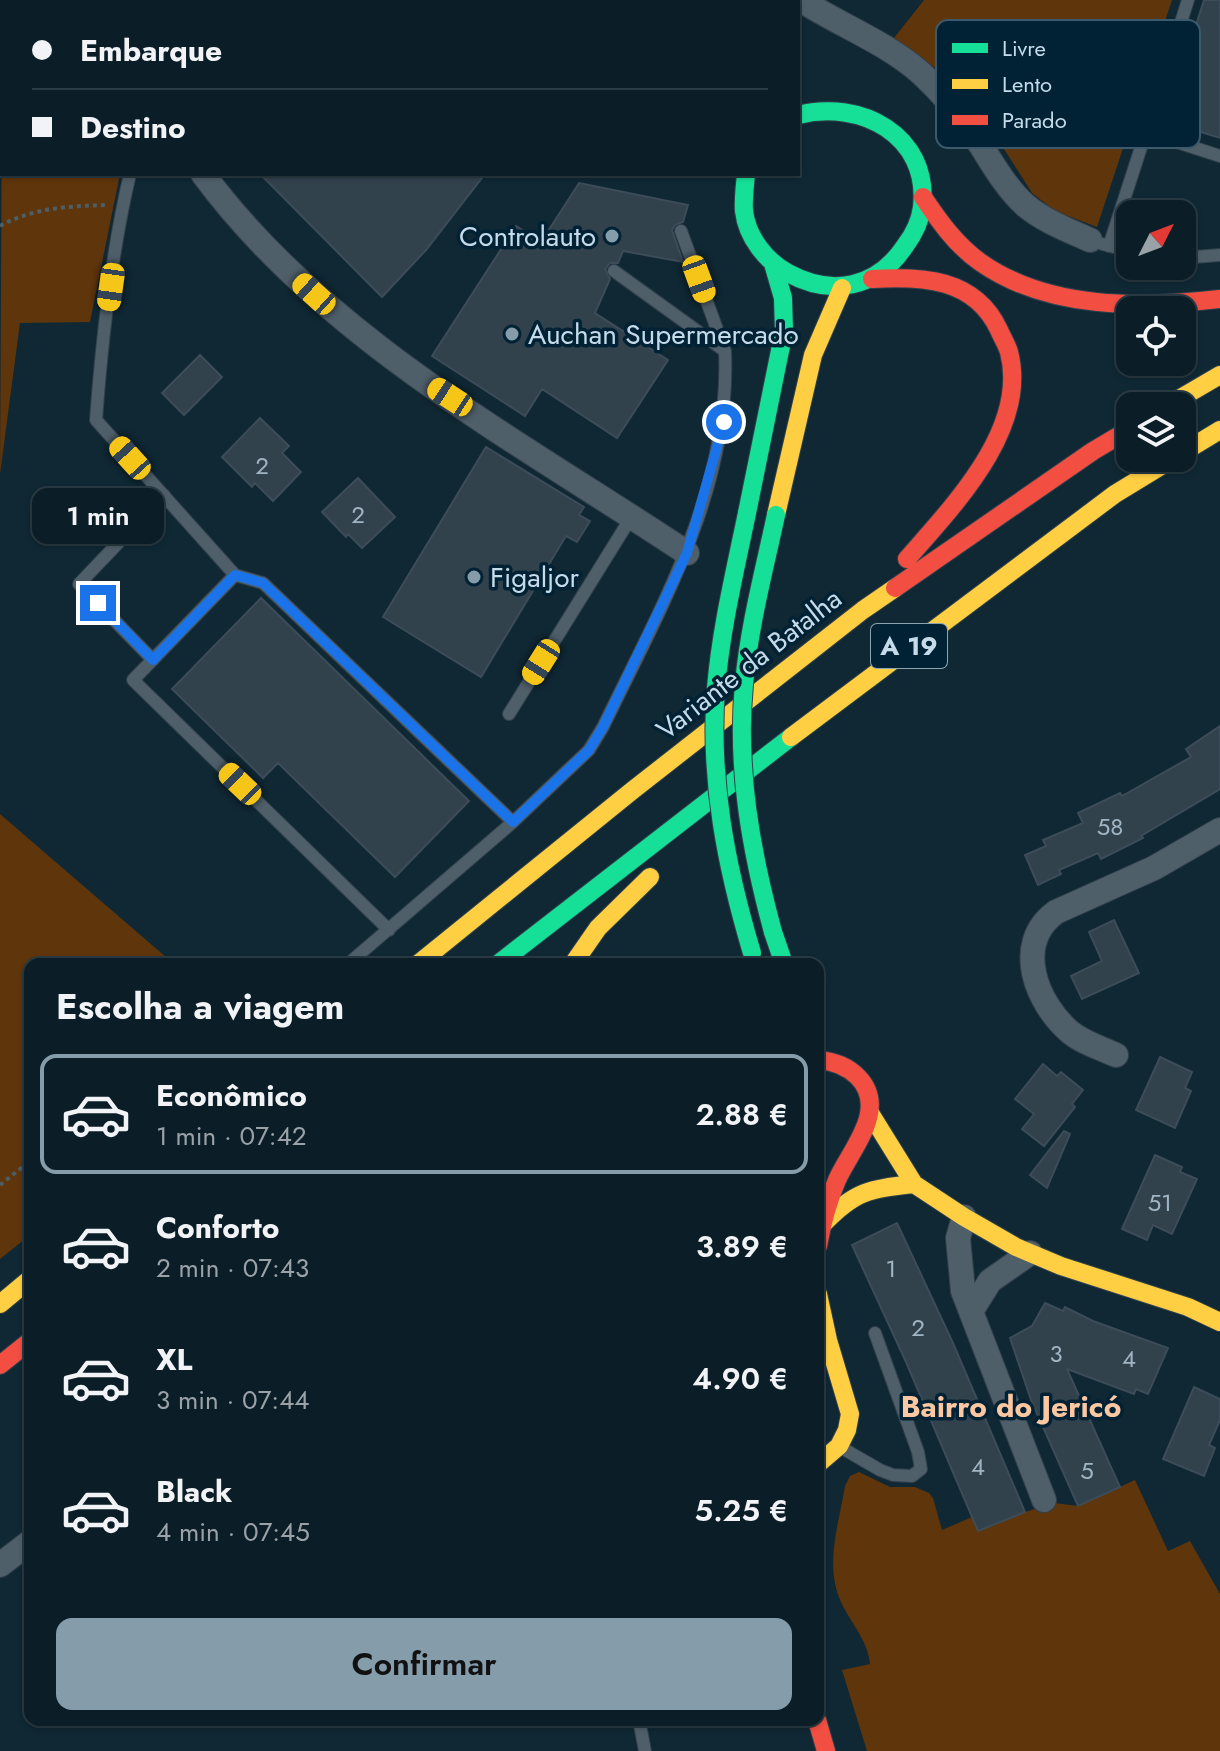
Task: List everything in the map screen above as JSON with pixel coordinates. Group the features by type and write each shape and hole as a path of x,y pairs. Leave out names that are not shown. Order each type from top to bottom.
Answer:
{"main road":[{"path":"800,105 848,109 877,120 901,140 917,167 923,197 919,222 909,245 893,265 872,279"},
{"path":"800,114 817,109"},
{"path":"742,179 744,217 755,244 774,267 795,280 818,287 842,288 872,279 920,276 946,281 986,308 1008,345 1013,393 998,438 987,459 950,511 863,610"},
{"path":"923,197 942,225 972,256 1028,286 1105,301 1156,304 1220,299"},
{"path":"754,958 726,858 714,741 723,630 784,331 783,298 774,267"},
{"path":"782,958 758,874 748,817 742,708 751,641 776,515 813,355 842,288"},
{"path":"1191,392 1220,375"},
{"path":"1196,445 1220,430"},
{"name":"Variante da Batalha","path":"425,958 863,610 1116,437"},
{"name":"A 19","path":"506,958 892,659 1115,494 1151,472"},
{"path":"688,842 706,801"},
{"path":"576,958 583,945 614,910 667,862"},
{"path":"824,1060 847,1067 859,1078 870,1100 870,1113 840,1174 824,1221"},
{"path":"870,1113 914,1184 964,1217 1061,1266 1188,1307 1220,1322"},
{"path":"824,1223 842,1203 858,1192 914,1184"},
{"path":"0,1304 24,1284"},
{"path":"824,1322 850,1414 839,1446 824,1462"},
{"path":"0,1365 24,1346"},
{"path":"819,1726 826,1751"}],"street":[{"path":"801,0 876,41 921,74 936,90"},
{"path":"981,148 1011,190 1026,205 1046,220 1099,243"},
{"path":"205,176 265,249 400,365 687,553"},
{"path":"1116,1055 1068,1030 1041,998 1034,974 1036,939 1043,925 1056,912 1154,868 1220,830"},
{"path":"964,1217 958,1238 963,1291 1044,1500"},
{"path":"972,1310 990,1281 1030,1253"},
{"path":"0,1565 24,1547"}],"lane":[{"path":"1182,20 1188,0"},
{"path":"1116,247 1099,243 1139,148"},
{"path":"1195,148 1220,156"},
{"path":"129,176 122,205 96,420 235,575 263,583 513,822"},
{"path":"355,958 513,822 589,750 687,553 724,422 725,351 681,231"},
{"path":"1196,257 1220,255"},
{"path":"614,271 725,351"},
{"path":"153,660 79,584 164,495"},
{"path":"509,714 632,516"},
{"path":"235,575 133,680 389,930"},
{"path":"839,1446 893,1475 912,1476 921,1469 918,1452 875,1333"},
{"path":"640,1726 645,1751"}],"path":[{"path":"0,226 11,219 64,206 122,205"},
{"path":"0,1185 24,1166"}],"shaded area":[{"path":"924,0 1172,0 1165,20 936,20 936,68 894,38"},
{"path":"1003,148 1123,148 1097,227 1055,211 1032,193"},
{"path":"2,176 120,176 90,322 20,323 0,474"},
{"path":"0,814 167,958 24,958 24,1240 0,1259"},
{"path":"859,1472 890,1487 915,1487 929,1493 942,1530 972,1517 979,1531 1055,1503 1078,1506 1135,1480 1168,1551 1190,1541 1220,1594 1220,1751 867,1751 842,1670 870,1664 869,1655 841,1602 833,1559 845,1486 850,1476"}],"building":[{"path":"1204,0 1220,0 1220,138 1200,132 1198,20"},
{"path":"262,176 483,176 426,250 382,297"},
{"path":"579,183 688,205 683,222 672,230 683,262 623,251 618,263 610,263 605,269 610,279 595,313 668,360 617,438 542,389 525,416 432,356 516,226 541,242"},
{"path":"200,355 222,377 184,415 162,393"},
{"path":"260,418 289,446 282,453 301,472 273,501 255,483 252,487 222,457"},
{"name":"Figaljor","path":"486,447 584,507 579,515 590,521 577,542 566,536 481,677 383,617"},
{"path":"358,478 395,517 362,548 348,534 346,537 322,512"},
{"path":"261,598 469,801 395,877 278,763 263,778 172,689"},
{"path":"1220,726 1220,789 1141,836 1143,838 1101,859 1098,853 1059,870 1061,874 1038,885 1025,855 1046,846 1043,840 1083,823 1078,813 1120,793 1122,796 1191,757 1186,749"},
{"path":"1114,920 1139,973 1082,999 1071,976 1102,961 1089,932"},
{"path":"1160,1057 1192,1072 1185,1088 1191,1091 1175,1128 1136,1110"},
{"path":"1043,1064 1057,1076 1061,1072 1083,1090 1072,1104 1075,1107 1044,1146 1022,1129 1034,1114 1015,1099"},
{"path":"1064,1131 1070,1134 1047,1188 1030,1175"},
{"path":"1155,1155 1182,1167 1180,1172 1197,1179 1172,1234 1153,1225 1147,1240 1122,1229"},
{"path":"897,1223 953,1343 1025,1512 978,1531 852,1245"},
{"path":"1045,1303 1063,1311 1065,1307 1093,1321 1168,1348 1148,1394 1136,1389 1134,1394 1067,1369 1120,1487 1078,1506 1031,1400 1010,1338 1032,1326"},
{"path":"1194,1387 1220,1399 1220,1420 1209,1445 1215,1448 1204,1476 1163,1459"}],"traffic: fast":[{"path":"746,176 744,211 749,230 765,255 788,273 821,285 837,286 867,279 894,260 914,233 921,213 922,182 915,160 903,142 867,118 845,112 821,111 800,115"},
{"path":"747,513 784,331 783,298 774,267"},
{"path":"747,513 721,644 714,722 717,789 727,855 752,953"},
{"path":"773,932 747,809 742,715 749,641 776,515"},
{"path":"506,958 791,737"},
{"path":"773,932 782,958"}],"traffic: slow":[{"path":"776,515 813,355 842,288"},
{"path":"1191,392 1220,375"},
{"path":"1196,445 1220,430"},
{"path":"791,737 1115,494 1151,472"},
{"path":"425,958 633,790 895,588"},
{"path":"577,958 598,928 650,877"},
{"path":"870,1113 914,1184 964,1217 1016,1247 1061,1266 1188,1307 1220,1322"},
{"path":"824,1223 845,1204 864,1193 914,1184"},
{"path":"0,1304 24,1284"},
{"path":"824,1322 850,1414 839,1446 824,1459"}],"traffic: jam":[{"path":"923,197 948,232 971,255 1007,278 1035,289 1065,297 1127,304 1220,299"},
{"path":"872,279 928,280 961,290 989,313 1009,352 1012,381 1008,409 998,437 965,491 907,559"},
{"path":"895,588 1116,437"},
{"path":"824,1061 854,1073 867,1089 870,1102 864,1129 837,1180 824,1218"},
{"path":"0,1365 24,1346"},
{"path":"819,1726 826,1751"}],"place":[{"name":"Controlauto","path":"612,236"},
{"name":"Auchan Supermercado","path":"512,334"},
{"name":"Figaljor","path":"474,577"}],"district":[{"name":"Bairro do Jericó","path":"1011,1406"}],"route":[{"path":"98,603 153,660 235,575 263,583 513,822 589,750 603,727 687,553 724,422"}]}
